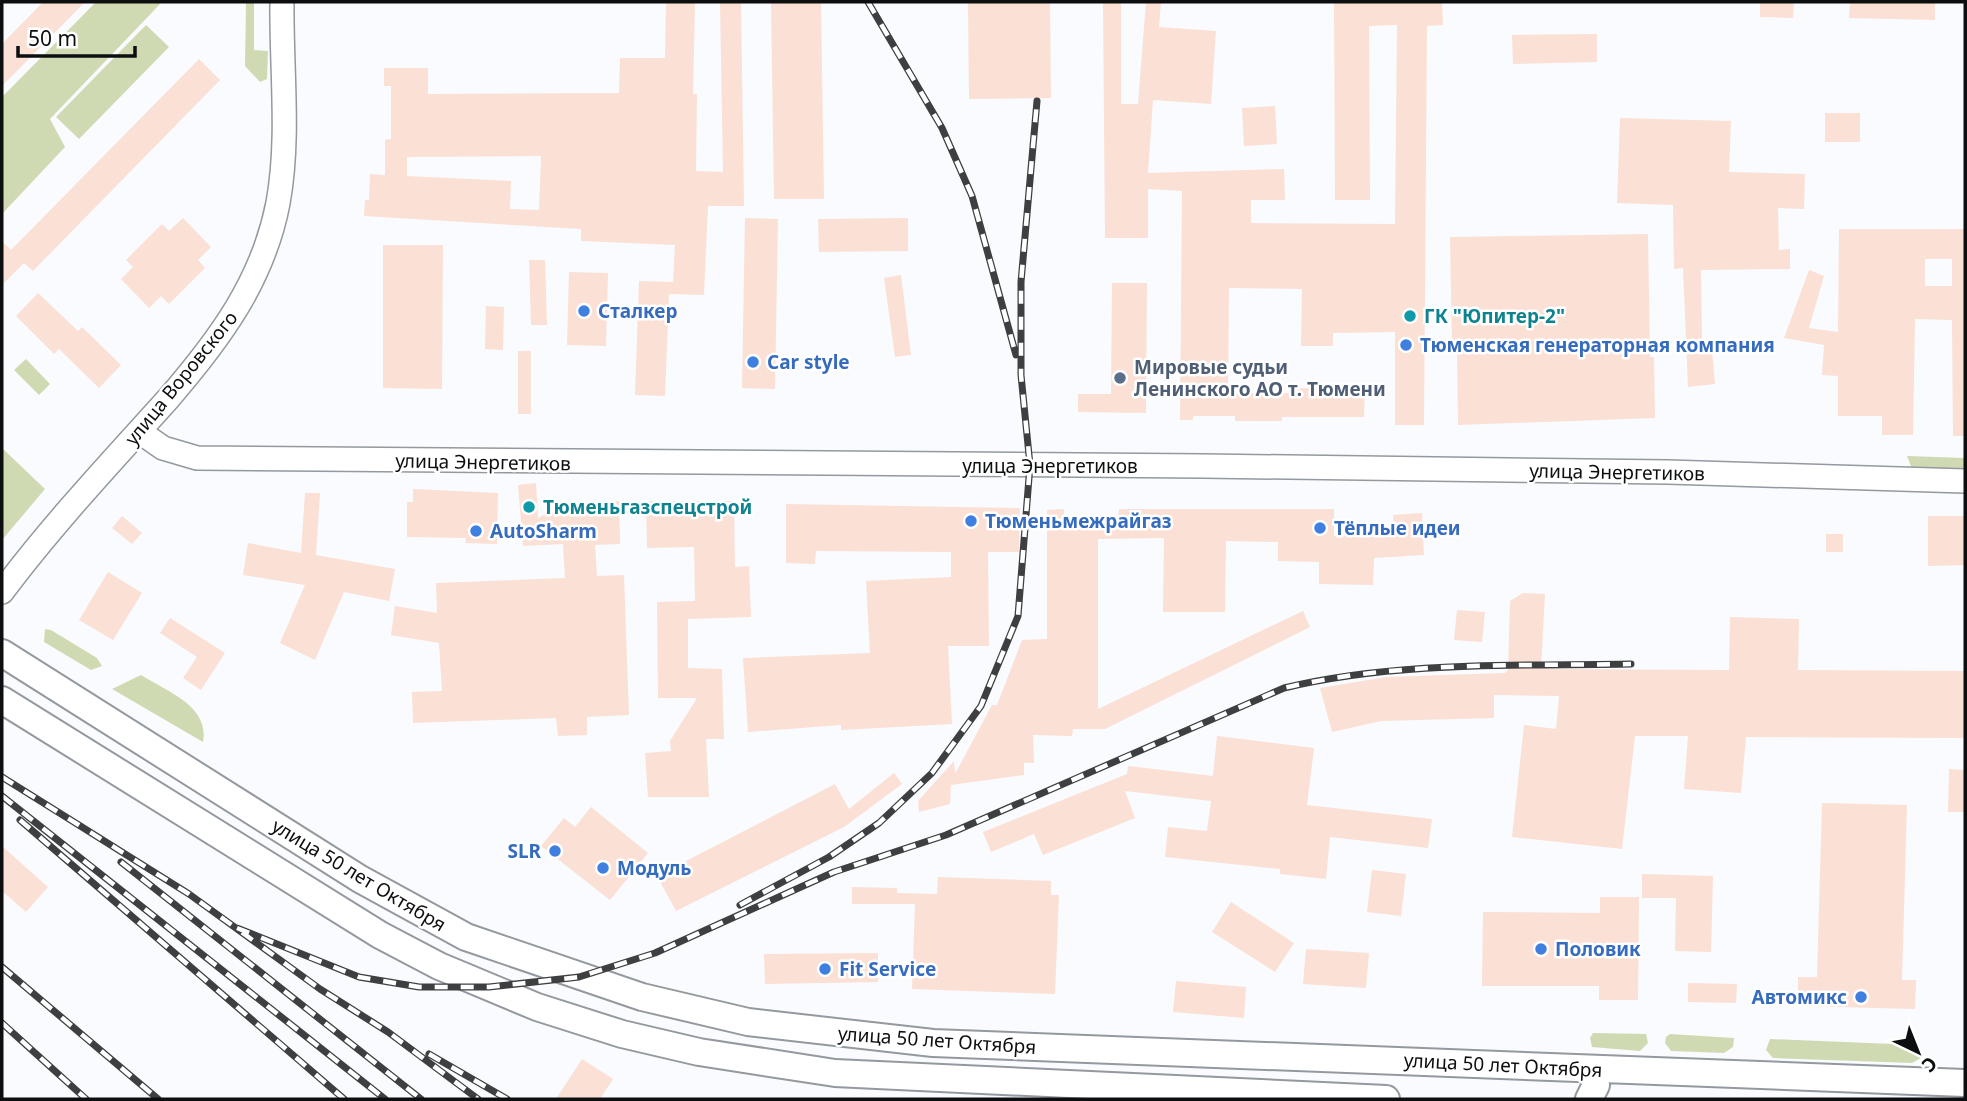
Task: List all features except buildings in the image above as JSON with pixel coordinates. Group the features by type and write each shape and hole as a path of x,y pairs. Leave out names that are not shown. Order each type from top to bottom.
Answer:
{"main road":[{"name":"улица 50 лет Октября","path":"2,653 360,879 466,937 642,997 735,1018 828,1033 933,1043 1965,1083"},
{"name":"улица 50 лет Октября","path":"2,700 380,935 439,966 537,1007 622,1034 699,1052 835,1073 1386,1099"},
{"path":"921,1077 914,1058 917,1051 933,1043"},
{"path":"1589,1099 1596,1085 1590,1069"}],"street":[{"name":"улица Воровского","path":"2,592 216,341 248,291 268,244 278,201 283,148 282,2"},
{"name":"улица Энергетиков","path":"140,432 163,448 197,458 1668,472 1965,481"}],"green space":[{"path":"96,2 162,2 50,119 65,147 2,214 2,97"},
{"path":"246,2 254,2 254,50 268,51 267,79 260,82 245,66"},
{"path":"146,25 169,47 79,139 56,117"},
{"path":"26,359 50,384 39,395 14,370"},
{"path":"2,448 45,489 2,540"},
{"path":"1907,456 1965,458 1965,472 1913,471"},
{"path":"45,629 97,658 102,666 91,670 44,642"},
{"path":"141,675 193,709 200,719 203,742 112,689"},
{"path":"1593,1033 1646,1034 1648,1043 1640,1051 1592,1047 1590,1038"},
{"path":"1670,1034 1734,1038 1733,1047 1724,1053 1671,1051 1665,1043"},
{"path":"1770,1039 1917,1045 1922,1052 1921,1058 1912,1063 1773,1058 1766,1050"}],"railway":[{"path":"868,2 942,128 972,196 1016,355"},
{"path":"740,905 829,857 879,823 932,773 981,706 1018,616 1030,465 1021,375 1021,282 1037,101"},
{"path":"237,928 359,977 419,987 489,987 579,977 655,953 834,872 946,835 1284,688 1326,679 1413,669 1631,664"},
{"path":"2,777 189,894 320,989 388,1032 478,1099"},
{"path":"2,796 385,1099"},
{"path":"20,820 344,1099"},
{"path":"121,862 421,1099"},
{"path":"2,967 158,1099"},
{"path":"2,1023 86,1099"},
{"path":"429,1054 507,1099"}],"place":[{"name":"Сталкер","path":"584,311"},
{"name":"ГК \"Юпитер-2\"","path":"1410,316"},
{"name":"Тюменская генераторная компания","path":"1406,345"},
{"name":"Car style","path":"753,362"},
{"name":"Мировые судьи Ленинского АО т. Тюмени","path":"1120,378"},
{"name":"Тюменьгазспецстрой","path":"529,507"},
{"name":"Тюменьмежрайгаз","path":"971,521"},
{"name":"Тёплые идеи","path":"1320,528"},
{"name":"AutoSharm","path":"476,531"},
{"name":"SLR","path":"555,851"},
{"name":"Модуль","path":"603,868"},
{"name":"Половик","path":"1541,949"},
{"name":"Fit Service","path":"825,969"},
{"name":"Автомикс","path":"1861,997"}]}
